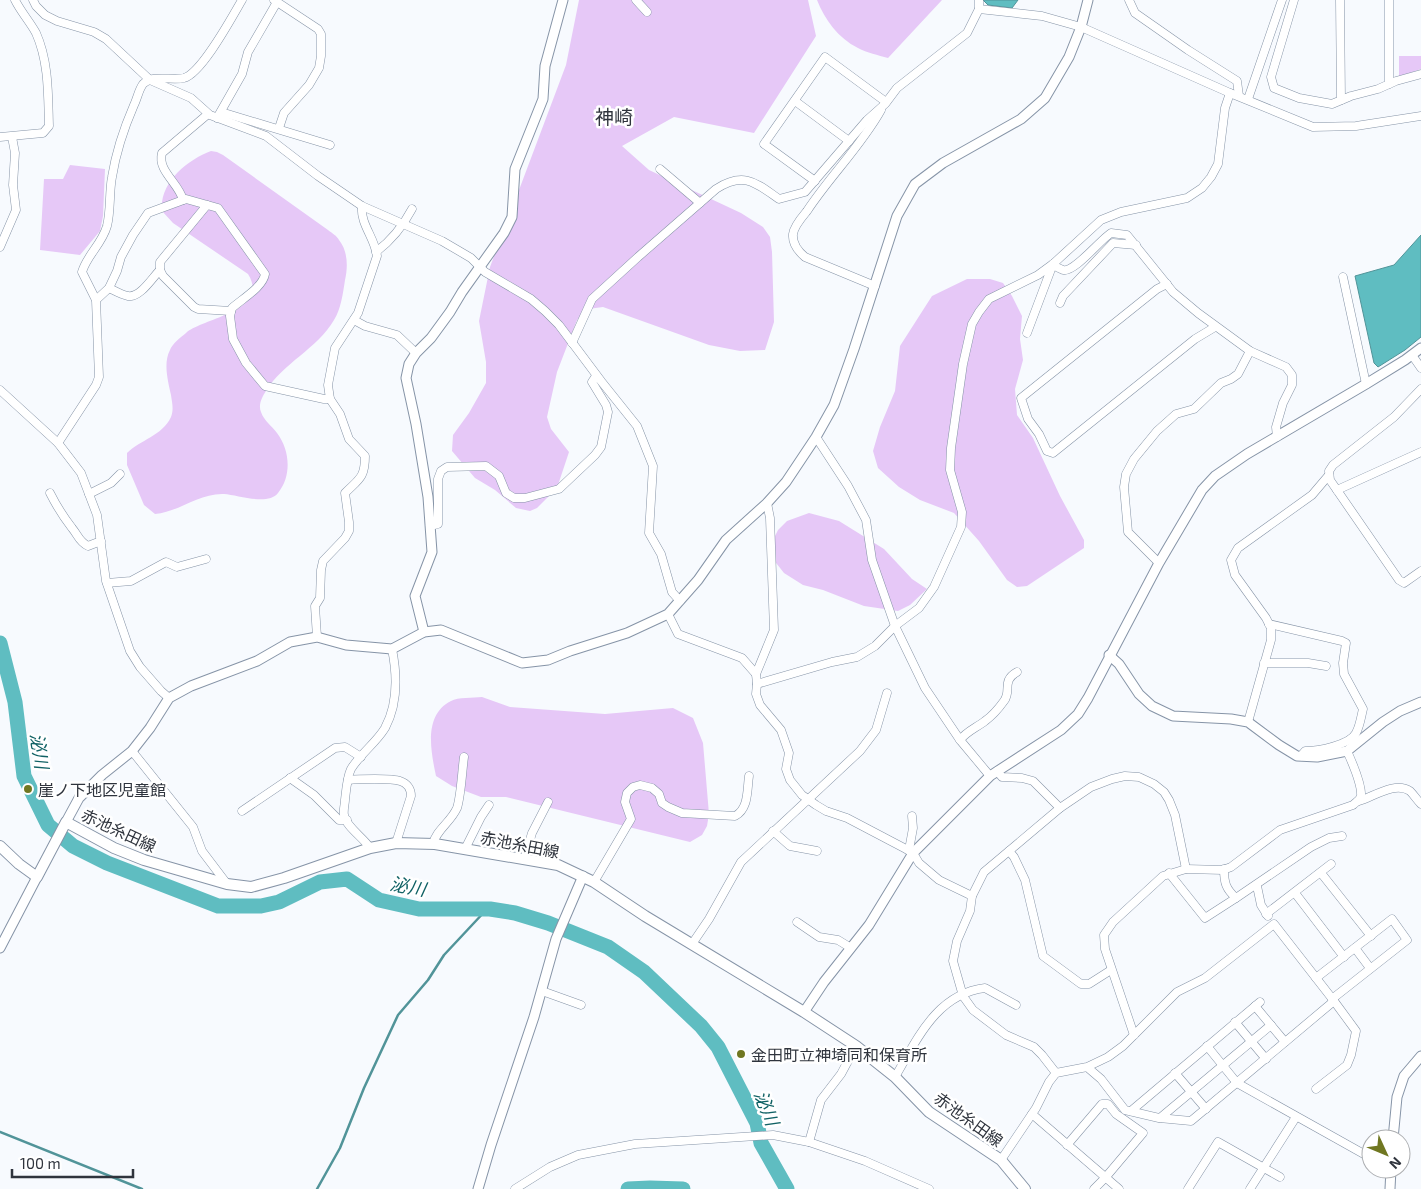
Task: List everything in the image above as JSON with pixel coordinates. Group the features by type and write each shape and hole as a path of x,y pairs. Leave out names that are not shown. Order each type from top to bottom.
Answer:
{"main road":[{"name":"赤池糸田線","path":"37,877 65,824 114,848 144,860 227,884 252,887 370,848 396,843 433,844 558,865 594,882 645,916 804,1012 856,1046 895,1077 929,1112 1001,1160 1025,1189"},
{"path":"0,846 37,877"}],"street":[{"path":"0,137 43,133 49,126 46,71 42,49 36,32 15,0"},
{"path":"33,0 45,15 57,21 94,32 106,39 150,80 191,98 199,103 208,114 278,128 330,145"},
{"path":"58,443 96,385 99,377 96,300 82,272 85,262 102,239 107,226 111,178 121,138 143,84 150,80 184,78 194,72 227,27 242,0"},
{"path":"424,632 415,596 432,552 423,467 406,378 409,364 416,352 430,338 450,312 504,233 512,217 515,169 543,99 545,66 563,0"},
{"path":"636,0 648,12"},
{"path":"572,343 592,300 638,257 726,183 752,181 779,199 805,192 897,88 967,33 979,9 979,0"},
{"path":"65,824 79,798 102,775 132,751 150,728 169,698 191,686 257,662 290,642 317,637 346,645 392,649 424,632 441,630 522,663 548,660 627,633 668,614 698,580 726,540 767,503 786,482 816,437 834,405 897,216 915,184 943,162 1021,119 1045,98 1070,57 1088,0"},
{"path":"1129,0 1135,13 1237,81 1239,96"},
{"path":"1248,99 1282,0"},
{"path":"1294,0 1271,77 1274,88 1299,98 1332,104 1351,96 1421,74"},
{"path":"1340,0 1342,100"},
{"path":"1389,0 1389,84"},
{"path":"219,115 242,74 248,52 276,1 318,29 322,34 321,56 317,72 309,85 284,113 278,128"},
{"path":"979,9 1042,16 1081,27 1230,93 1313,127 1356,126 1421,116"},
{"path":"1274,22 1286,26"},
{"path":"815,181 764,144 825,57 885,103"},
{"path":"757,684 857,657 875,646 895,626 919,608 934,587 960,527 962,512 950,470 963,364 972,324 989,299 1038,274 1053,264 1101,220 1121,212 1187,198 1202,188 1218,164 1225,108 1230,93"},
{"path":"795,101 849,141"},
{"path":"875,286 805,257 797,251 793,233 820,191 873,125 885,103"},
{"path":"183,200 178,187 162,165 160,159 162,153 208,114"},
{"path":"219,115 266,136 318,176 362,206 442,242 470,258 486,272 531,299 545,311 637,426 653,466 649,532 661,554 672,592 680,601"},
{"path":"0,247 16,210 13,186 15,153 12,137"},
{"path":"660,169 700,204"},
{"path":"96,300 109,288 121,257 148,213 186,199 218,208 265,274 264,280 259,286 243,298 231,311 233,339 246,363 265,386 330,399"},
{"path":"207,205 160,262 160,270 163,276 194,307 198,309 231,311"},
{"path":"317,637 315,606 320,598 320,570 323,561 345,538 349,522 345,493 362,477 365,469 365,456 349,439 340,414 330,399 328,385 335,348 354,320 377,256 361,215 362,206"},
{"path":"376,252 404,225 412,209"},
{"path":"1053,264 1063,270 1072,269 1111,233 1127,235 1167,284 1198,314 1250,352 1286,367 1292,375 1292,385 1283,403 1276,427 1277,437"},
{"path":"1060,303 1063,296 1113,243 1136,245"},
{"path":"1027,333 1053,264"},
{"path":"109,288 128,296 139,294 160,270"},
{"path":"1342,277 1366,384"},
{"path":"1167,284 1157,288 1021,398 1028,419 1040,434 1047,451 1053,454 1195,339 1215,327"},
{"path":"354,320 365,326 397,335 416,352"},
{"path":"804,1012 868,924 911,852 994,774 1061,730 1078,714 1159,563 1202,490 1215,476 1366,384 1421,348"},
{"path":"1159,563 1128,532 1124,488 1126,474 1134,459 1157,431 1176,414 1194,409 1221,383 1238,374 1250,352"},
{"path":"1412,355 1421,368"},
{"path":"430,526 438,524 438,480 442,471 447,467 486,466 499,476 506,493 514,498 525,498 559,489 596,456 601,447 608,412 592,382 596,376"},
{"path":"1421,389 1394,417 1333,465 1329,471 1330,480 1399,580 1404,583 1421,571"},
{"path":"0,390 58,443 76,465 97,515 107,583 130,651 140,667 161,692 169,698"},
{"path":"816,437 848,486 866,520 872,560 895,626 925,688 960,740 994,774 1002,777 1022,778 1033,781 1060,808"},
{"path":"1337,490 1421,452"},
{"path":"89,494 111,482 120,474"},
{"path":"1248,722 1271,640 1269,624 1235,575 1231,560 1238,548 1312,495 1329,475"},
{"path":"50,493 60,514 73,528 81,542 88,546 101,541"},
{"path":"767,503 770,518 774,630 756,674 756,694 760,705 781,730 789,753 786,769 790,780 808,800 826,811 847,818 911,852 919,863 939,880 972,896"},
{"path":"107,583 131,580 166,562 177,567 206,559"},
{"path":"668,614 678,634 742,658 756,674"},
{"path":"1269,624 1332,638 1346,643 1343,663 1344,674 1362,709 1356,733 1348,741 1316,751 1305,752 1301,756"},
{"path":"370,848 365,840 351,827 344,816 350,770 385,728 392,709 395,685 392,649"},
{"path":"1109,656 1119,664 1139,694 1152,706 1173,716 1231,719 1248,722 1297,756 1317,758 1347,751 1383,722 1400,711 1421,702"},
{"path":"1264,663 1308,663 1326,666"},
{"path":"960,740 965,734 985,721 1001,705 1006,698 1007,681 1012,674 1017,672"},
{"path":"692,944 709,919 741,862 860,751 871,737 876,730 887,693"},
{"path":"242,811 334,748 345,747 361,757"},
{"path":"132,751 193,826 202,851 227,884"},
{"path":"1347,751 1353,764 1359,787 1361,796 1359,801"},
{"path":"433,844 434,838 451,819 457,807 464,757"},
{"path":"594,882 631,819 625,802 627,793 633,787 640,785 652,788 659,794 662,803 682,814 735,816 745,806 749,776"},
{"path":"1056,1073 1034,1048 1006,1035 973,1010 962,996 953,961 957,941 970,911 972,896 984,872 1060,808 1091,787 1125,776 1138,777 1154,784 1164,792 1176,815 1186,870"},
{"path":"290,778 314,795 339,820 347,820"},
{"path":"348,780 400,780 408,786 411,790 411,796 396,843"},
{"path":"1134,1035 1111,970 1105,949 1104,935 1113,922 1163,876 1186,870 1224,869 1231,867 1280,830 1352,805 1384,790 1397,788 1409,790 1421,804"},
{"path":"524,860 532,833 548,802"},
{"path":"465,849 489,805"},
{"path":"911,852 912,816"},
{"path":"773,831 790,846 817,851"},
{"path":"1169,873 1205,918 1257,886 1311,847 1329,838 1342,836"},
{"path":"1009,851 1026,880 1043,956 1081,984 1089,984 1111,970"},
{"path":"1266,914 1331,864"},
{"path":"1224,869 1226,888 1236,898"},
{"path":"1321,873 1371,936"},
{"path":"478,1189 534,1017 556,939 583,876"},
{"path":"0,948 37,877"},
{"path":"1257,886 1261,905 1266,914 1356,1031 1347,1065 1316,1089"},
{"path":"1294,892 1344,957"},
{"path":"1087,1067 1101,1079 1125,1110 1160,1118 1191,1121 1286,1042 1370,968 1407,940 1392,919 1316,978"},
{"path":"797,922 819,937 838,940 851,948"},
{"path":"1001,1160 1032,1114 1056,1073 1087,1067 1108,1057 1134,1035 1177,992 1205,978 1274,924"},
{"path":"1355,948 1370,968"},
{"path":"895,1077 929,1020 942,1008 962,996 986,988 1016,1005"},
{"path":"542,991 581,1005"},
{"path":"1131,1111 1257,1004 1271,1025 1286,1042"},
{"path":"1235,1022 1266,1059"},
{"path":"1160,1118 1271,1025"},
{"path":"809,1142 821,1100 841,1074 856,1046"},
{"path":"1207,1046 1237,1083 1361,1153"},
{"path":"1394,1129 1397,1097 1404,1076 1421,1056"},
{"path":"1175,1073 1206,1109"},
{"path":"1067,1145 1102,1104 1108,1104 1116,1114 1143,1133 1106,1178 1094,1189"},
{"path":"1032,1114 1119,1189"},
{"path":"1250,1189 1296,1117"},
{"path":"515,1189 550,1167 578,1155 635,1144 774,1134 809,1142 865,1161 929,1189"},
{"path":"1188,1189 1218,1142 1280,1177"}],"shaded area":[{"path":"579,0 808,0 816,36 754,133 674,117 622,146 649,170 741,213 763,227 770,237 772,252 774,322 765,350 740,351 709,345 603,307 588,309 577,320 557,372 547,417 551,429 569,452 557,488 537,508 530,511 516,508 495,490 475,478 452,451 453,435 469,413 486,383 486,362 479,321 490,267 566,65"},
{"path":"817,0 942,0 888,58 861,50 844,39 828,21"},
{"path":"1399,56 1421,56 1421,69 1399,77"},
{"path":"211,151 223,155 336,236 346,254 346,275 340,306 334,320 319,339 281,372 261,401 260,409 262,415 277,433 287,455 286,479 278,493 267,499 215,494 164,513 155,514 144,505 127,465 127,453 162,429 171,417 171,395 166,366 170,350 179,339 194,328 232,312 243,305 250,297 253,287 248,274 173,223 162,211 165,191 176,174 193,160"},
{"path":"70,165 105,169 103,216 100,231 80,255 40,250 44,179 63,179"},
{"path":"967,279 990,279 1003,283 1022,316 1020,339 1023,360 1015,389 1017,415 1033,438 1060,496 1084,540 1084,548 1027,586 1017,587 1007,580 979,541 954,513 920,500 899,487 878,468 873,451 880,427 895,391 900,346 932,296"},
{"path":"809,513 839,521 884,549 912,579 927,589 910,605 898,611 864,606 823,590 803,585 784,573 773,559 772,542 778,530 787,521"},
{"path":"482,697 510,707 605,714 673,708 693,718 703,743 709,814 707,826 702,835 690,842 506,797 481,797 452,786 436,776 432,756 431,735 436,715 442,707 451,701 462,698"}],"water":[{"path":"983,0 1018,0 1012,8 988,5"},
{"path":"1421,235 1421,337 1405,350 1378,367 1374,363 1355,276 1394,265"}],"waterway":[{"name":"泌川","path":"0,643 15,702 24,776 48,825 73,846 107,863 218,906 261,906 279,902 320,882 347,879 379,900 419,909 490,909 515,913 548,923 608,947 644,972 701,1026 718,1047 757,1123 761,1143 787,1189"},
{"path":"317,1189 340,1148 364,1088 398,1015 428,980 444,955 487,909"},
{"path":"0,1132 142,1189"},
{"path":"628,1189 683,1189"}],"place":[{"name":"崖ノ下地区児童館","path":"28,789"},
{"name":"金田町立神埼同和保育所","path":"741,1054"}],"district":[{"name":"神崎","path":"614,116"}]}
